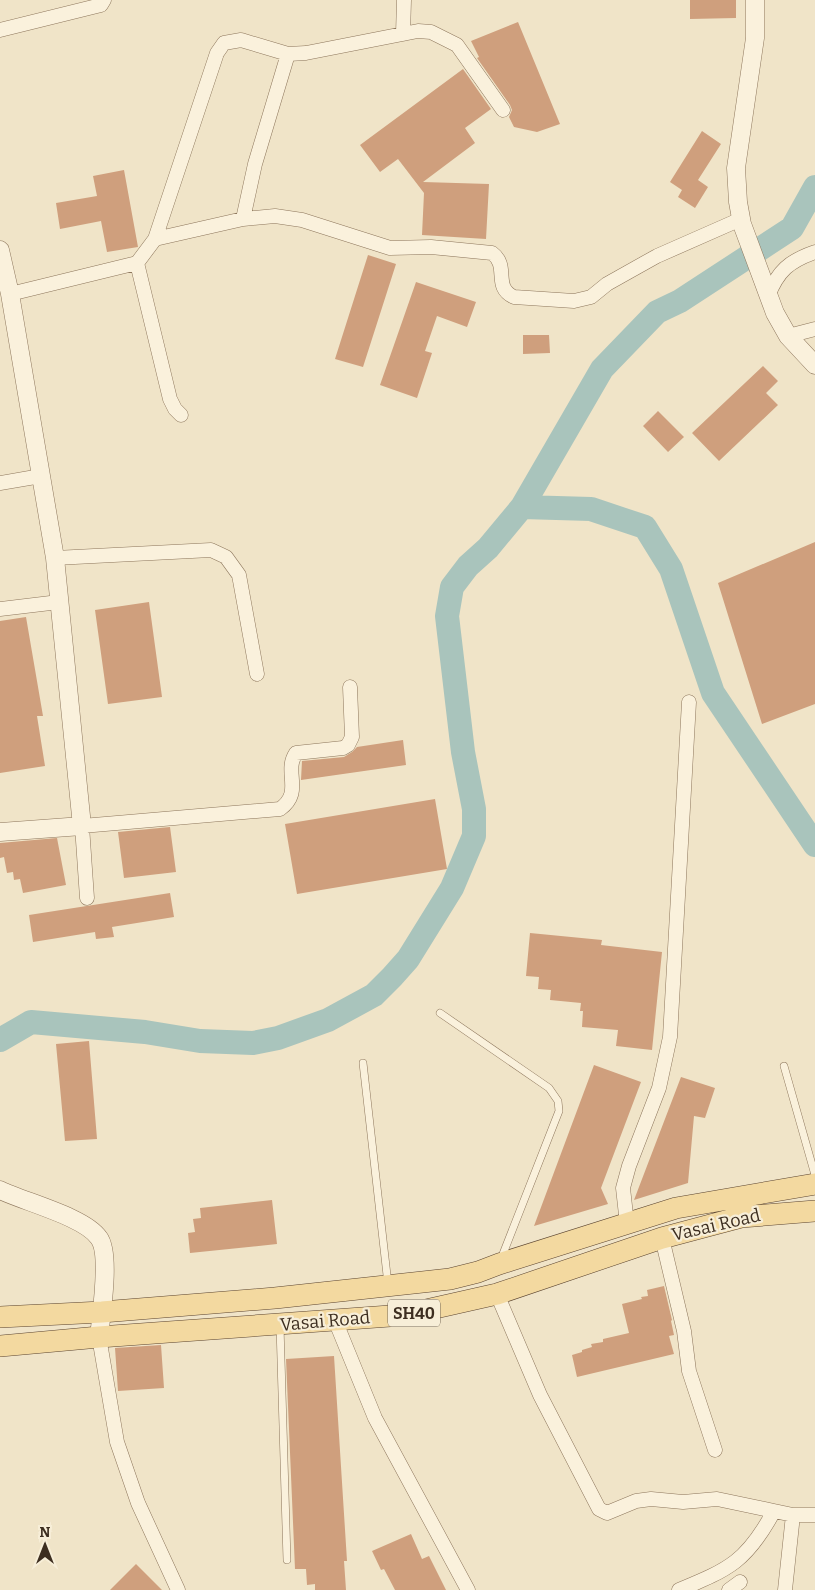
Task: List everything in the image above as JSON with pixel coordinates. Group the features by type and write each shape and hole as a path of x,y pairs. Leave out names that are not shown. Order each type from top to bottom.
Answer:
{"main road":[{"name":"Vasai Road","path":"0,1317 102,1312 388,1287 450,1279 478,1272 676,1208 815,1184"},
{"name":"Vasai Road","path":"0,1346 404,1315 497,1294 662,1238 741,1217 815,1211"}],"street":[{"path":"0,30 80,12 101,5 104,0"},
{"path":"404,0 404,34"},
{"path":"756,0 755,38 736,168 738,202 742,221 766,292 788,336 815,365"},
{"path":"10,294 137,263 155,239 217,53 224,43 242,40 288,54 306,53 418,31 431,32 458,46 503,110"},
{"path":"242,219 255,164 288,54"},
{"path":"155,239 242,219 275,216 302,220 390,248 431,247 492,253 498,257 501,266 503,289 506,293 514,297 574,301 591,297 607,284 674,247 742,221"},
{"path":"0,250 10,294 55,558 82,826 87,898"},
{"path":"766,292 776,275 801,257 815,252"},
{"path":"137,263 170,399 175,409 181,415"},
{"path":"788,336 815,329"},
{"path":"0,483 41,476"},
{"path":"55,558 211,550 226,557 239,575 257,674"},
{"path":"0,609 59,602"},
{"path":"0,832 280,809 288,803 292,794 292,759 296,753 343,748 348,745 352,738 350,686"},
{"path":"627,1224 623,1188 629,1166 659,1088 670,1037 689,702"},
{"path":"0,1190 75,1220 90,1228 101,1239 104,1255 99,1337 116,1442 138,1503 178,1590"},
{"path":"662,1238 684,1330 689,1371 715,1450"},
{"path":"497,1294 540,1395 599,1509 603,1513 636,1501 651,1499 683,1502 716,1499 793,1515 815,1515"},
{"path":"335,1320 375,1418 468,1590"},
{"path":"679,1590 724,1570 750,1550 774,1511"},
{"path":"785,1590 793,1515"}],"lane":[{"path":"440,1013 549,1088 558,1101 559,1111 499,1264"},
{"path":"363,1063 388,1287"},
{"path":"784,1066 815,1175"},
{"path":"280,1325 287,1560"}],"building":[{"path":"690,0 736,0 736,18 690,19"},
{"path":"518,22 560,124 537,132 514,127 509,117 512,110 510,105 477,58 479,57 471,41"},
{"path":"463,69 491,109 465,128 475,143 423,182 489,184 486,239 422,235 424,193 398,159 380,172 360,145"},
{"path":"702,131 721,144 698,180 708,187 695,208 678,197 682,190 670,182"},
{"path":"124,170 138,247 107,252 101,221 60,229 56,203 97,196 93,176"},
{"path":"368,255 396,264 363,367 335,359"},
{"path":"416,282 476,302 467,327 437,316 425,351 432,353 417,398 380,385"},
{"path":"523,335 549,335 550,353 523,354"},
{"path":"763,366 778,381 766,393 778,405 719,461 692,433"},
{"path":"658,411 684,437 668,452 643,426"},
{"path":"815,542 815,704 762,724 718,583"},
{"path":"149,602 162,697 108,704 95,610"},
{"path":"26,617 43,716 37,716 45,766 0,773 0,621"},
{"path":"403,740 406,765 301,780 302,761 344,757 357,747"},
{"path":"435,799 447,869 297,894 285,824"},
{"path":"170,827 176,872 124,878 118,832"},
{"path":"57,838 66,885 23,893 20,879 14,880 13,872 7,873 4,857 0,858 0,843"},
{"path":"170,893 174,917 112,927 114,937 96,939 95,932 33,942 29,915"},
{"path":"530,933 602,940 601,945 662,952 652,1050 616,1046 618,1030 582,1027 583,1011 580,1011 581,1003 550,1000 551,990 538,989 539,977 526,976"},
{"path":"89,1041 97,1139 65,1141 56,1044"},
{"path":"594,1065 641,1082 601,1188 608,1204 534,1226"},
{"path":"681,1077 715,1088 705,1118 694,1116 688,1183 634,1200"},
{"path":"272,1200 277,1244 190,1253 188,1233 195,1232 193,1219 201,1218 200,1208"},
{"path":"664,1286 672,1320 674,1335 669,1336 674,1354 577,1377 572,1355 592,1347 591,1344 603,1342 603,1339 629,1333 622,1304 642,1299 641,1297 648,1296 647,1290"},
{"path":"161,1345 164,1388 118,1391 115,1348"},
{"path":"334,1356 347,1561 344,1561 346,1590 315,1590 315,1584 307,1585 306,1569 295,1569 286,1359"},
{"path":"411,1534 422,1559 429,1556 446,1590 395,1590 384,1569 381,1570 372,1551"},
{"path":"136,1564 162,1590 110,1590"}],"waterway":[{"path":"0,1040 31,1022 145,1032 200,1041 253,1043 278,1038 328,1020 374,995 392,977 408,959 452,888 474,836 474,809 463,752 447,616 452,587 468,566 488,548 522,507 602,369 657,312 680,301 792,228 815,187"},
{"path":"522,507 591,509 645,527 671,569 713,693 815,845"}]}
